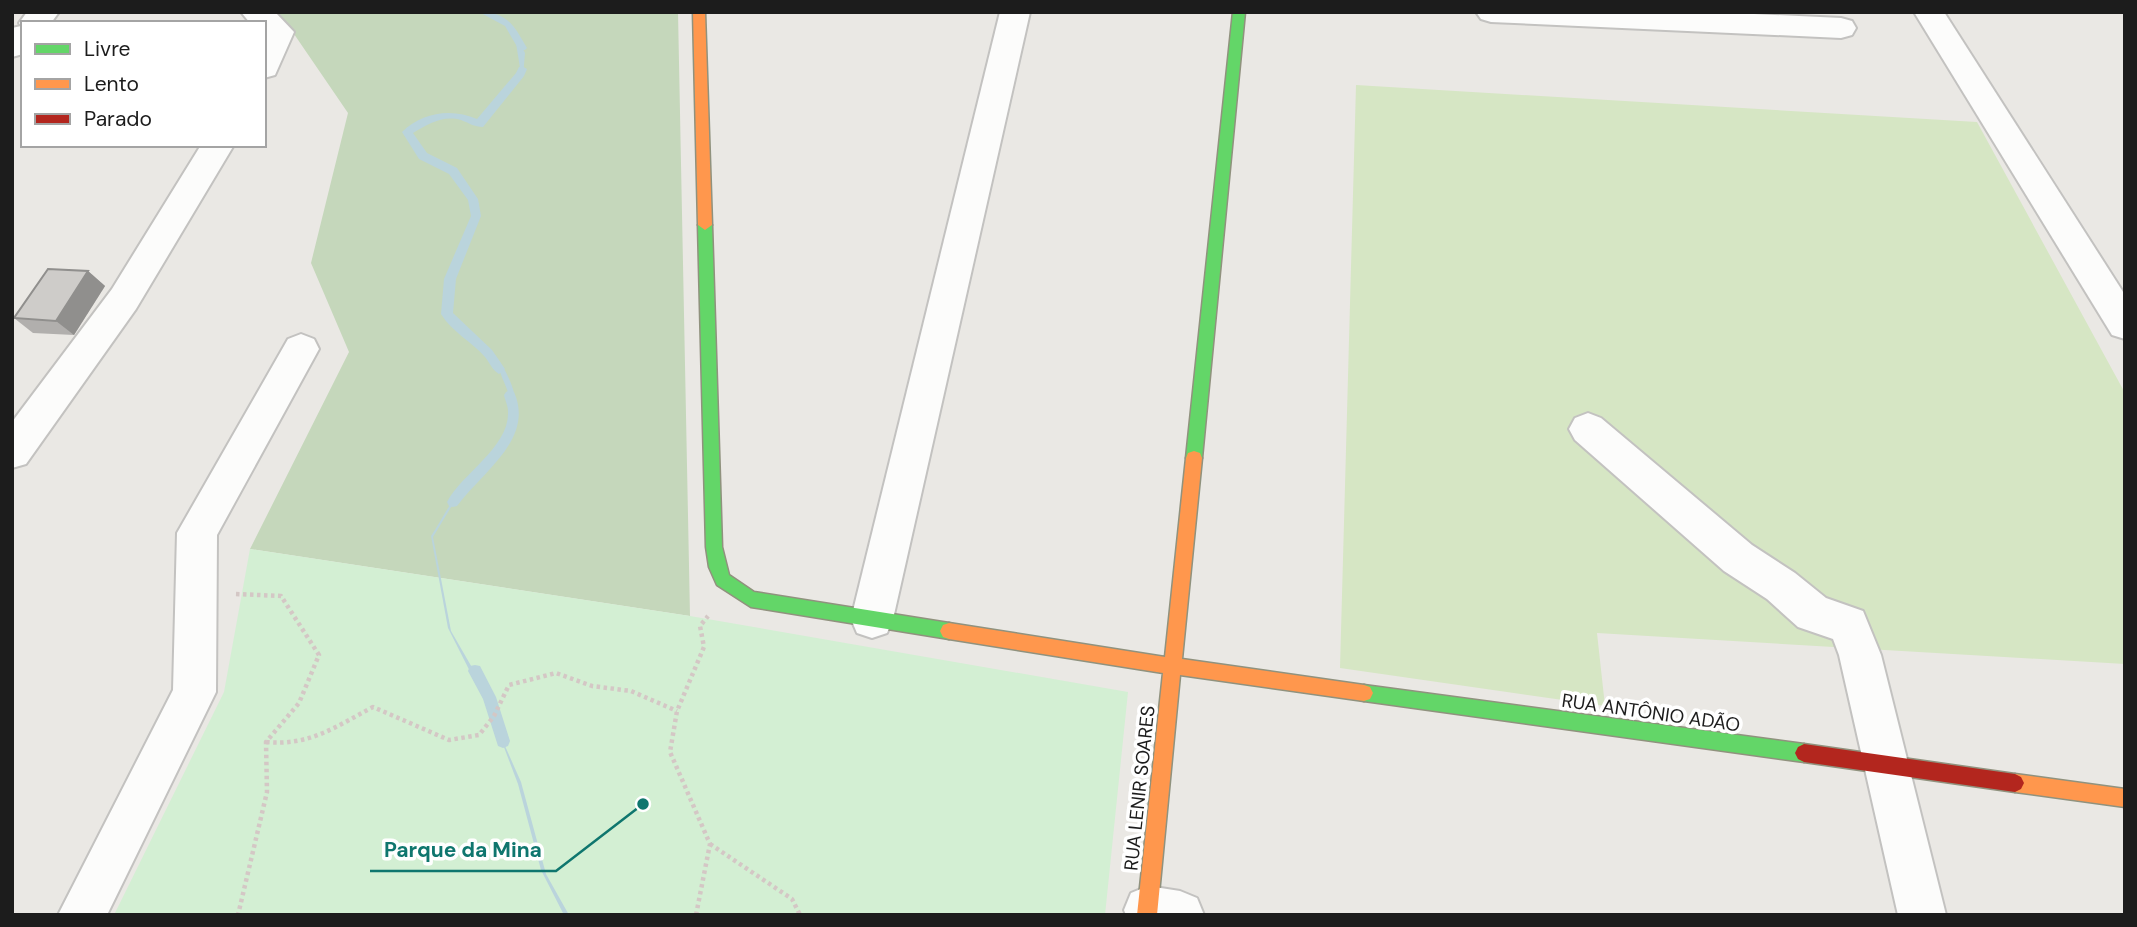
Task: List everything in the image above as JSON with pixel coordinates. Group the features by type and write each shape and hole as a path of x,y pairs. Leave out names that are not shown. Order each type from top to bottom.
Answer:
{"street":[{"path":"256,12 279,32 266,63"},
{"path":"699,12 714,547 716,571 730,589"},
{"path":"872,619 1015,12"},
{"name":"RUA LENIR SOARES","path":"1158,913 1172,666 1239,12"},
{"path":"1491,12 1786,18 1841,28"},
{"path":"1929,12 2125,325"},
{"path":"12,452 124,299 217,147"},
{"path":"82,915 194,692 197,534 301,349"},
{"path":"1588,429 1738,558 1781,586 1813,613 1848,625 1860,655 1922,915"},
{"name":"RUA ANTÔNIO ADÃO","path":"730,589 751,599 1172,666 2125,798"}],"path":[{"path":"730,589 700,626 704,647 677,711 670,752 710,844 792,899 800,915"},
{"path":"197,593 281,596 319,655 299,703 266,742 267,792 238,915"},
{"path":"266,742 290,744 319,735 373,707 449,740 479,735 495,716 509,685 556,674 593,687 631,691 677,711"},
{"path":"696,915 710,844"}],"green space":[{"path":"267,12 678,12 690,616 250,549 349,352 311,263 348,113 294,34"},
{"path":"1356,85 1977,122 2125,393 2125,664 1597,633 1605,706 1340,668"},
{"path":"250,549 690,616 1128,692 1105,915 114,915 224,692"}],"water":[{"path":"484,12 510,23 525,53 523,77 478,126 460,118 444,117 412,132 426,155 456,172 479,204 476,220 452,278 450,314 489,348 500,362 511,384 516,403 515,419 510,434 501,448 458,497 433,537 451,631 489,697 497,728 521,782 546,874 569,915 564,915 541,870 518,784 491,713 448,628 431,536 457,495 504,443 510,431 512,417 511,401 493,356 447,314 450,279 476,216 473,199 453,171 423,156 407,132 434,117 449,114 479,123 521,74 515,37 508,24"}],"building":[{"path":"48,269 88,271 56,321 14,318"}],"waterway":[{"path":"484,12 508,24 522,48"},
{"path":"499,369 488,353 447,314 450,279 476,216 473,199 453,171 423,156 407,132 426,121 450,115 479,124 521,74 522,69"},
{"path":"453,502 506,440 514,411 510,395"},
{"path":"475,671 489,697 503,741"}],"traffic: fast":[{"path":"1194,458 1239,12"},
{"path":"705,225 714,547 717,567 723,580 751,599 949,631"},
{"path":"1364,693 1804,753"}],"traffic: slow":[{"path":"699,12 705,225"},
{"path":"1147,915 1194,458"},
{"path":"949,631 1364,693"},
{"path":"2015,783 2125,798"}],"traffic: jam":[{"path":"1804,753 2015,783"}],"place":[{"name":"Parque da Mina","path":"643,804"}]}
